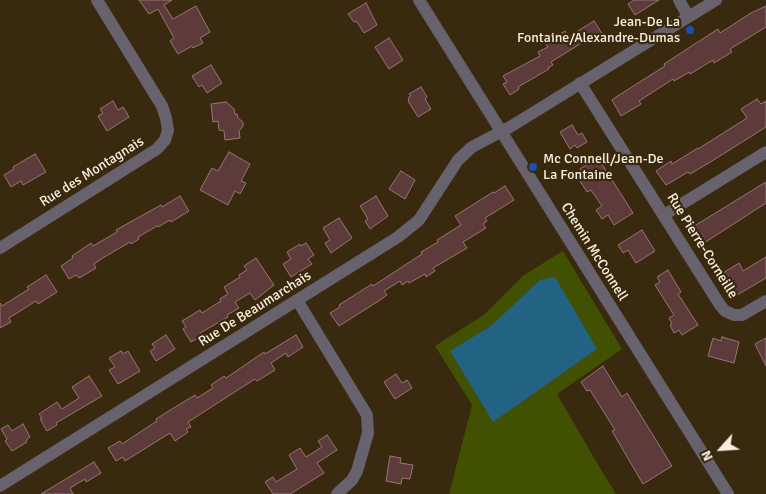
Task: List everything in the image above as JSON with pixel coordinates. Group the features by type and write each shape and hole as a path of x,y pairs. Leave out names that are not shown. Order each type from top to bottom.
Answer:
{"street":[{"name":"Rue des Montagnais","path":"0,248 157,149 164,140 168,130 162,106 97,0"},
{"name":"Chemin McConnell","path":"419,0 728,494"},
{"path":"679,0 688,16"},
{"name":"Rue De Beaumarchais","path":"0,486 411,228 423,215 458,160 472,147 501,132 716,0"},
{"name":"Rue Pierre-Corneille","path":"580,83 720,305 734,315 742,315 766,301"},
{"path":"664,215 766,152"},
{"path":"297,300 367,415 368,433 357,471 352,480 336,494"}],"green space":[{"path":"563,251 622,349 557,394 616,494 449,494 472,405 435,346 485,314 524,275"}],"water":[{"path":"555,277 597,349 493,422 450,351 491,326 540,280"}],"building":[{"path":"139,0 172,0 164,5 173,19 196,6 210,32 200,38 203,43 193,48 192,46 178,54 170,41 174,38 158,9 149,14"},
{"path":"634,0 659,0 635,15 628,4"},
{"path":"366,3 377,25 364,33 356,21 354,22 348,14"},
{"path":"766,6 766,27 730,49 732,52 714,63 713,60 690,74 689,72 674,81 673,79 639,101 641,104 621,116 612,100 718,29 720,33 751,13"},
{"path":"594,21 603,35 584,44 583,42 551,62 553,65 549,69 518,87 519,89 510,95 503,84 507,82 503,76 540,56 538,52 548,47 545,43 565,31 568,37"},
{"path":"389,38 403,60 389,69 375,47"},
{"path":"211,65 222,83 207,93 202,85 199,87 192,76"},
{"path":"421,87 431,109 418,117 408,98 411,96 409,94"},
{"path":"757,99 761,104 766,101 766,127 690,174 688,172 666,185 656,171 671,161 672,164 698,149 747,118 741,109"},
{"path":"113,101 118,110 123,107 129,117 107,131 98,116 103,113 100,109"},
{"path":"226,102 234,109 235,114 243,122 243,126 239,131 240,138 225,140 224,131 219,130 218,121 213,122 211,104"},
{"path":"572,125 578,135 582,133 587,142 577,148 575,145 570,149 560,132"},
{"path":"229,152 250,164 241,181 246,183 240,194 235,191 228,205 200,190 212,168 218,171"},
{"path":"35,154 46,172 23,185 21,181 11,187 4,175 14,169 13,167"},
{"path":"598,158 633,213 614,225 608,215 602,219 596,210 602,206 591,190 587,192 578,178 584,175 580,169"},
{"path":"401,171 415,180 405,199 389,189"},
{"path":"766,182 766,203 701,245 691,228"},
{"path":"505,186 514,200 485,218 487,221 483,224 486,228 463,242 467,248 433,268 435,271 426,277 425,274 402,285 400,281 384,291 387,295 339,326 330,313 340,307 339,305 372,284 373,286 422,254 421,252 438,242 437,240 461,225 455,216"},
{"path":"180,196 189,211 171,222 170,220 157,226 138,237 139,239 131,244 130,242 101,259 94,264 96,268 79,278 76,275 69,279 61,266 73,258 72,256 91,243 93,246 117,232 116,230"},
{"path":"376,196 388,216 370,229 365,221 368,219 360,206"},
{"path":"339,218 352,238 331,253 325,243 330,240 323,228"},
{"path":"642,230 655,251 636,263 628,250 623,253 618,245"},
{"path":"306,243 314,255 308,259 312,264 291,277 283,264 291,259 287,252 300,244 301,246"},
{"path":"766,257 766,278 737,295 723,273 739,263 743,271"},
{"path":"256,258 274,285 255,300 250,293 235,302 239,308 227,315 228,317 200,333 202,336 191,342 183,329 186,327 182,321 200,310 202,313 221,301 220,299 228,294 224,287 240,277 239,275 247,270 244,266"},
{"path":"668,270 681,292 678,294 698,325 682,335 679,330 674,333 669,318 674,315 655,285 660,282 657,277"},
{"path":"46,275 57,292 38,304 36,301 9,318 11,322 0,328 0,303 2,306 29,289 27,287"},
{"path":"166,335 175,349 156,361 150,351 155,348 152,344"},
{"path":"296,335 303,347 288,357 286,353 271,363 275,370 257,381 255,379 188,422 191,427 186,429 188,432 175,441 170,433 125,461 123,457 116,461 108,448 120,441 122,444 177,406 195,395 197,398 213,388 211,385 224,376 226,378 264,352 265,354"},
{"path":"722,337 739,342 734,363 708,356 713,338 721,341"},
{"path":"766,338 766,366 755,344"},
{"path":"121,351 123,354 128,351 140,371 118,384 109,370 115,367 109,358"},
{"path":"603,366 622,397 627,393 672,466 643,484 612,431 615,430 590,390 587,391 581,382"},
{"path":"396,374 402,383 407,380 412,388 395,399 384,382"},
{"path":"89,376 102,396 56,423 57,425 47,431 39,414 57,402 62,409 79,398 72,387"},
{"path":"23,424 30,437 26,440 27,442 12,451 5,441 7,439 1,429 8,425 12,431"},
{"path":"327,435 337,450 317,463 324,473 290,494 273,494 265,482 273,477 276,482 297,469 289,455 300,448 306,457 322,447 318,441"},
{"path":"390,456 401,458 400,463 413,465 410,479 402,478 401,484 386,481"},
{"path":"94,462 101,473 86,482 85,479 70,488 73,494 41,494"}],"place":[{"name":"Jean-De La Fontaine/Alexandre-Dumas","path":"690,30"},
{"name":"Mc Connell/Jean-De La Fontaine","path":"533,167"}]}
